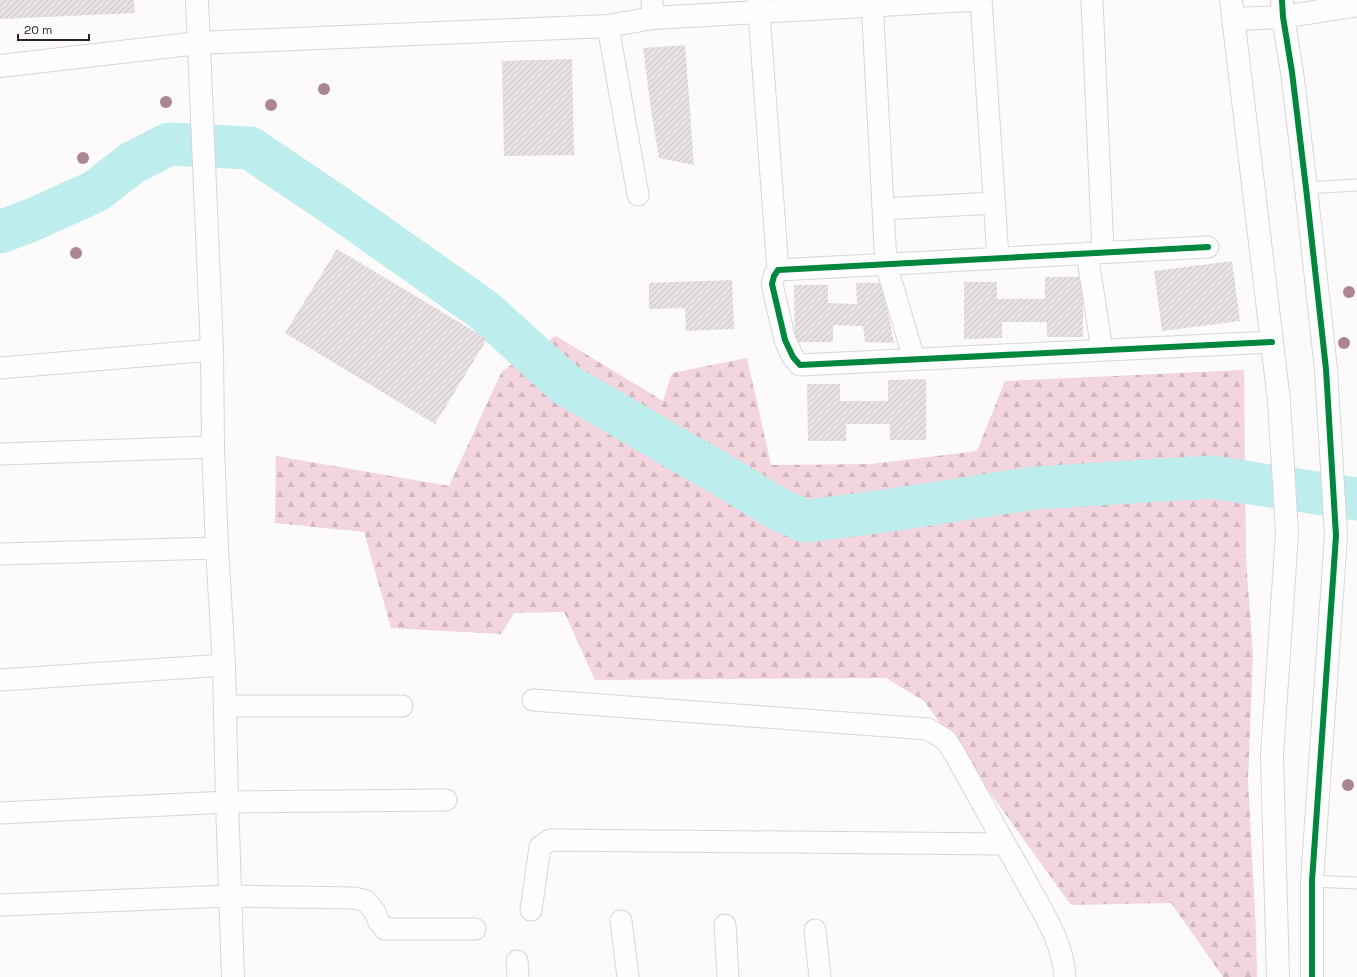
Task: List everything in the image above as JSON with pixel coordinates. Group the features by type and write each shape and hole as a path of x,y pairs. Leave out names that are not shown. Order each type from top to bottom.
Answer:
{"street":[{"path":"197,0 212,350 213,447 217,548 224,665 233,977"},
{"path":"0,66 198,43 608,26 653,9 970,0"},
{"path":"981,0 998,258"},
{"path":"1092,0 1095,253 1102,350"},
{"path":"872,3 886,264 914,359"},
{"path":"1278,977 1272,756 1287,533 1279,401 1232,9 1357,5"},
{"path":"758,6 778,270 774,276 772,284 785,340 793,358 800,365 1272,342"},
{"path":"1283,8 1306,188 1326,369 1336,536 1312,881 1312,977"},
{"path":"608,26 638,195"},
{"path":"884,209 994,203"},
{"path":"778,270 1208,247"},
{"path":"0,368 212,350"},
{"path":"0,454 213,447"},
{"path":"0,554 217,548"},
{"path":"0,680 224,665"},
{"path":"533,700 928,729 946,740 1005,844 1056,937 1064,963 1065,977"},
{"path":"225,706 402,706"},
{"path":"0,813 227,802 446,800"},
{"path":"531,910 540,847 550,840 1005,844"},
{"path":"0,905 230,896 354,898 366,901 375,912 379,922 385,929 475,929"},
{"path":"622,920 628,977"},
{"path":"725,925 728,977"},
{"path":"815,930 820,977"}],"lane":[{"path":"1306,188 1357,185"},
{"path":"1312,881 1357,883"}],"green space":[{"path":"556,336 663,401 672,373 747,358 771,465 871,464 977,451 1005,381 1244,370 1246,559 1253,655 1248,780 1257,977 1223,977 1171,903 1071,905 924,701 886,678 595,680 564,612 514,613 501,634 391,628 364,532 275,523 276,456 449,486 502,371"}],"building":[{"path":"0,0 134,0 135,13 0,19"},
{"path":"685,45 694,165 659,158 643,48"},
{"path":"572,59 574,155 504,156 502,61"},
{"path":"337,249 487,339 435,424 285,333"},
{"path":"1232,261 1240,321 1162,331 1154,271"},
{"path":"1045,277 1083,277 1083,337 1047,337 1047,322 1002,322 1002,338 964,339 964,282 997,282 997,299 1045,299"},
{"path":"732,280 734,329 686,331 685,308 649,309 649,283"},
{"path":"856,283 882,283 894,343 865,342 863,326 833,325 833,342 795,342 794,285 828,285 828,303 857,304"},
{"path":"926,379 926,440 890,440 890,424 846,424 846,441 808,441 807,384 840,384 840,401 888,401 888,380"}],"waterway":[{"path":"0,232 32,220 96,191 132,163 169,144 250,148 336,206 485,311 565,384 780,510 806,521 885,511 1035,488 1211,477 1357,499"}],"cycle path":[{"path":"1282,0 1306,188 1326,369 1336,536 1312,881 1312,977"},
{"path":"1208,247 778,270 774,276 772,284 785,340 793,357 800,365 1272,342"}]}
